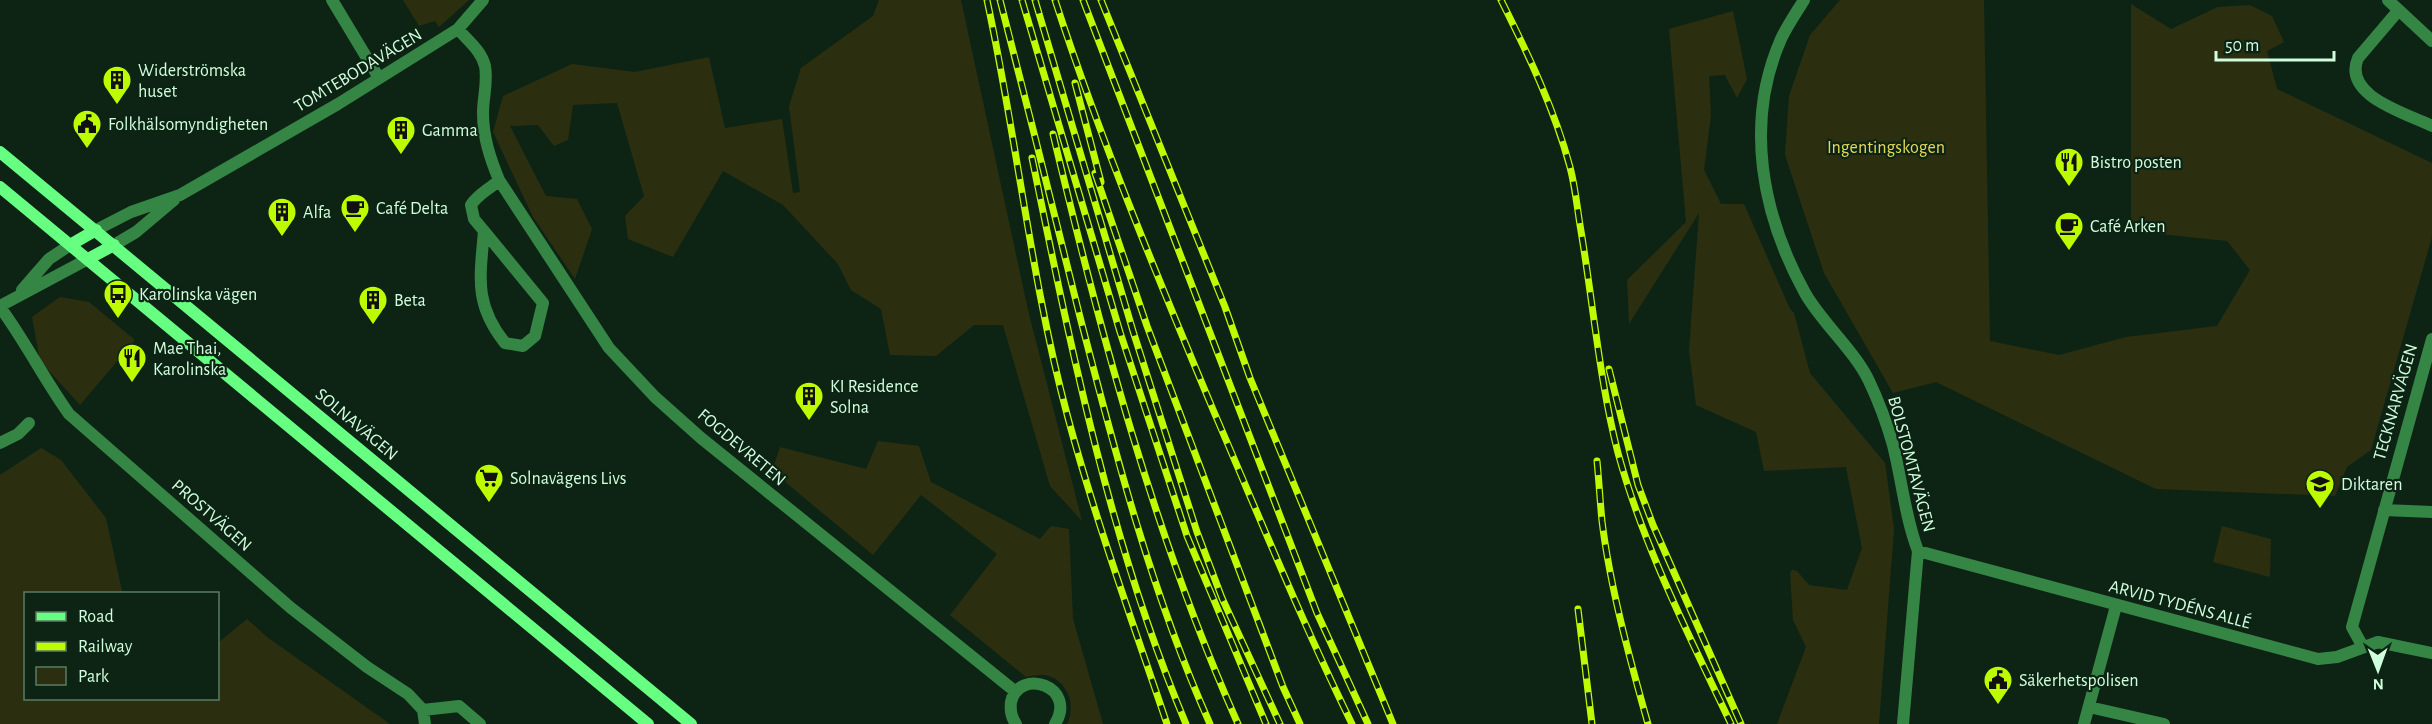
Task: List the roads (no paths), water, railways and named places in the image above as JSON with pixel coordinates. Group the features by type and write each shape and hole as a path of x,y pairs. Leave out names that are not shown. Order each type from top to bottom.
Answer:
{"main road":[{"name":"SOLNAVÄGEN","path":"0,152 691,724"},
{"path":"0,187 648,724"},
{"path":"70,245 96,230"},
{"path":"88,260 114,245"}],"street":[{"path":"332,0 379,78"},
{"name":"TOMTEBODAVÄGEN","path":"114,245 136,232 180,195 458,29 483,0"},
{"name":"BOLSTOMTAVÄGEN","path":"1804,0 1781,38 1769,73 1761,113 1760,142 1768,201 1777,229 1805,294 1868,379 1883,413 1893,446 1910,529 1918,552 1903,724"},
{"path":"2388,0 2432,41"},
{"path":"2398,10 2358,58 2354,67 2357,82 2366,94 2432,126"},
{"name":"FOGDEVRETEN","path":"458,29 477,48 484,66 486,84 483,130 498,180 609,348 655,397 1016,692"},
{"path":"484,231 480,279 482,305 494,330 505,343 523,346 535,336 543,303 484,231 474,219 471,206 478,195 492,187 498,180"},
{"name":"TOMTEBODAVÄGEN","path":"96,230 131,212 180,195"},
{"path":"17,296 49,259 70,245"},
{"path":"0,306 88,260"},
{"name":"PROSTVÄGEN","path":"0,306 43,377 69,414 291,608 367,667 408,694 423,710"},
{"name":"TECKNARVÄGEN","path":"2363,647 2352,627 2432,339"},
{"path":"0,443 18,434 29,423"},
{"path":"2384,510 2432,512"},
{"name":"ARVID TYDÉNS ALLÉ","path":"1918,552 2318,659 2337,657 2378,642 2432,653"},
{"path":"2084,724 2116,606"},
{"path":"1016,724 1011,711 1012,700 1016,692 1034,683 1048,687 1055,692 1060,706 1055,724"},
{"path":"425,724 423,710 459,706 480,724"},
{"path":"2089,707 2164,724"}],"railway":[{"path":"987,0 1055,366 1090,495 1167,724"},
{"path":"1000,0 1106,417 1136,521 1170,624 1210,724"},
{"path":"1022,0 1120,332 1187,536 1266,724"},
{"path":"1035,0 1133,331 1197,532 1222,598 1280,724"},
{"path":"1055,0 1130,208 1281,569 1352,724"},
{"path":"1083,0 1317,613 1368,724"},
{"path":"1101,0 1225,307 1250,378 1393,724"},
{"path":"1501,0 1548,102 1570,167 1611,425 1629,488 1654,557 1731,724"},
{"path":"1075,83 1101,182"},
{"path":"1053,134 1090,284 1132,434 1180,580 1238,724"},
{"path":"1032,158 1078,373 1114,516 1159,656 1186,724"},
{"path":"1095,173 1147,326 1283,687 1300,724"},
{"path":"1609,369 1638,485 1653,525 1741,724"},
{"path":"1597,461 1602,521 1610,572 1648,724"},
{"path":"1578,609 1592,724"}],"place":[{"name":"Widerströmska huset","path":"117,106"},
{"name":"Folkhälsomyndigheten","path":"87,150"},
{"name":"Gamma","path":"401,156"},
{"name":"Bistro posten","path":"2069,188"},
{"name":"Café Delta","path":"355,234"},
{"name":"Alfa","path":"282,238"},
{"name":"Café Arken","path":"2069,252"},
{"name":"Karolinska vägen","path":"118,320"},
{"name":"Beta","path":"373,326"},
{"name":"Mae Thai, Karolinska","path":"132,384"},
{"name":"KI Residence Solna","path":"809,422"},
{"name":"Solnavägens Livs","path":"489,504"},
{"name":"Diktaren","path":"2320,510"},
{"name":"Säkerhetspolisen","path":"1998,706"}],"park label":[{"name":"Ingentingskogen","path":"1886,147"}]}
